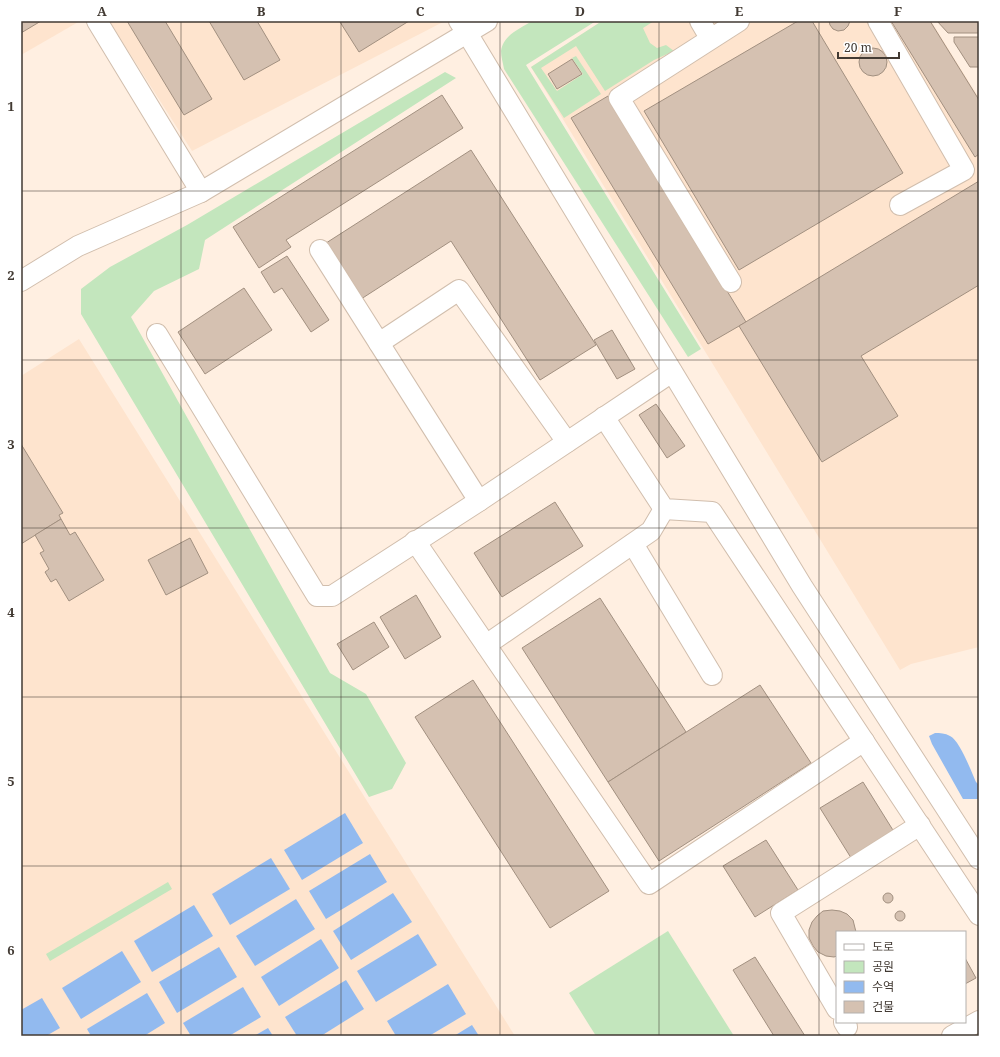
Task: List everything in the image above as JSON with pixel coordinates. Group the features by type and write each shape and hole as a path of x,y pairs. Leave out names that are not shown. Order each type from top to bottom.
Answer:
{"street":[{"path":"98,21 201,192"},
{"path":"21,281 78,246 201,192 463,27 487,21"},
{"path":"700,21 710,38"},
{"path":"731,282 619,98 710,38 739,21"},
{"path":"878,21 964,170 900,206"},
{"path":"463,27 802,586 979,859"},
{"path":"320,250 479,500"},
{"path":"379,342 459,290 567,442"},
{"path":"158,334 317,596 332,596 672,372"},
{"path":"604,417 664,509"},
{"path":"486,645 652,531 664,509"},
{"path":"664,509 712,512 979,915"},
{"path":"415,542 649,884 864,741"},
{"path":"633,544 712,675"},
{"path":"836,1007 781,913 920,825"},
{"path":"952,1036 979,1021"}],"shaded area":[{"path":"21,21 80,21 21,55"},
{"path":"109,21 445,21 192,151"},
{"path":"602,21 931,21 979,98 979,647 911,664 900,670 531,67"},
{"path":"79,339 515,1036 21,1036 21,376"}],"green space":[{"path":"532,21 596,21 526,65 701,349 688,357 504,69 501,51 502,45 509,36"},
{"path":"602,21 654,21 643,28 650,43 657,48 666,45 674,51 654,60 605,91 576,46 541,68 557,91 583,74 572,58 576,56 601,94 564,118 531,67"},
{"path":"445,72 456,78 205,240 199,269 154,291 131,317 330,673 366,694 406,763 392,789 369,797 81,314 81,289 110,267 187,225"},
{"path":"168,882 172,889 50,961 46,954"},
{"path":"668,931 734,1036 596,1036 569,993"}],"water":[{"path":"935,733 948,735 958,744 976,782 979,785 979,799 963,799 932,744 929,736"},
{"path":"345,813 363,843 302,880 284,850"},
{"path":"370,854 387,882 326,919 309,891"},
{"path":"271,858 290,889 230,925 212,894"},
{"path":"393,893 412,922 351,960 333,931"},
{"path":"296,899 315,929 255,966 236,936"},
{"path":"194,905 213,936 152,972 134,941"},
{"path":"418,934 437,965 376,1002 357,971"},
{"path":"321,939 339,968 279,1006 261,977"},
{"path":"219,947 237,977 177,1013 159,982"},
{"path":"122,951 141,982 81,1019 62,988"},
{"path":"346,980 364,1009 321,1036 297,1036 285,1017"},
{"path":"448,984 466,1014 429,1036 396,1036 387,1021"},
{"path":"243,987 261,1017 229,1036 191,1036 183,1023"},
{"path":"147,993 165,1023 144,1036 91,1036 87,1029"},
{"path":"42,998 60,1028 46,1036 21,1036 21,1010"},
{"path":"472,1025 479,1036 454,1036"},
{"path":"268,1028 273,1036 254,1036"}],"building":[{"path":"21,21 41,21 21,33"},
{"path":"127,21 165,21 212,99 184,115"},
{"path":"209,21 257,21 280,60 244,80"},
{"path":"409,21 359,52 340,22"},
{"path":"798,21 812,21 903,173 739,270 644,111"},
{"path":"829,21 850,21 844,30 838,31 833,29"},
{"path":"891,21 930,21 979,100 979,154 975,157"},
{"path":"937,21 979,21 979,33 948,33"},
{"path":"954,37 979,37 979,67 970,67 954,42"},
{"path":"873,48 883,52 887,62 883,72 873,76 863,72 859,62 863,52"},
{"path":"572,59 582,74 557,89 548,74"},
{"path":"442,95 463,128 286,240 291,247 259,268 233,227"},
{"path":"608,96 746,322 708,344 571,118"},
{"path":"471,150 596,345 540,380 451,241 358,301 323,245"},
{"path":"979,181 979,285 861,356 898,416 822,462 739,326"},
{"path":"287,256 329,320 311,332 282,288 274,293 261,272"},
{"path":"244,288 272,330 205,374 178,332"},
{"path":"612,330 635,369 617,379 594,340"},
{"path":"656,404 685,446 667,458 639,415"},
{"path":"21,444 63,513 59,515 61,519 21,544"},
{"path":"555,502 583,546 502,597 474,553"},
{"path":"61,519 70,535 75,532 104,580 69,601 56,579 51,582 45,572 49,569 40,553 44,551 35,535"},
{"path":"190,538 208,573 166,595 148,560"},
{"path":"416,595 441,637 405,659 380,617"},
{"path":"600,598 686,732 608,782 522,648"},
{"path":"374,622 389,647 353,670 337,644"},
{"path":"473,680 609,891 550,928 415,717"},
{"path":"760,685 811,763 659,861 608,782"},
{"path":"863,782 896,835 853,861 820,808"},
{"path":"766,840 798,890 755,917 723,866"},
{"path":"886,893 890,893 892,894 892,902 886,903 883,900 883,896"},
{"path":"823,911 840,911 847,914 853,920 856,931 836,931 836,956 834,957 826,956 818,952 809,938 809,930 812,922"},
{"path":"898,911 902,911 904,912 904,920 898,921 895,918 895,914"},
{"path":"755,957 805,1036 774,1036 733,970"},
{"path":"966,960 976,978 966,983"}]}
